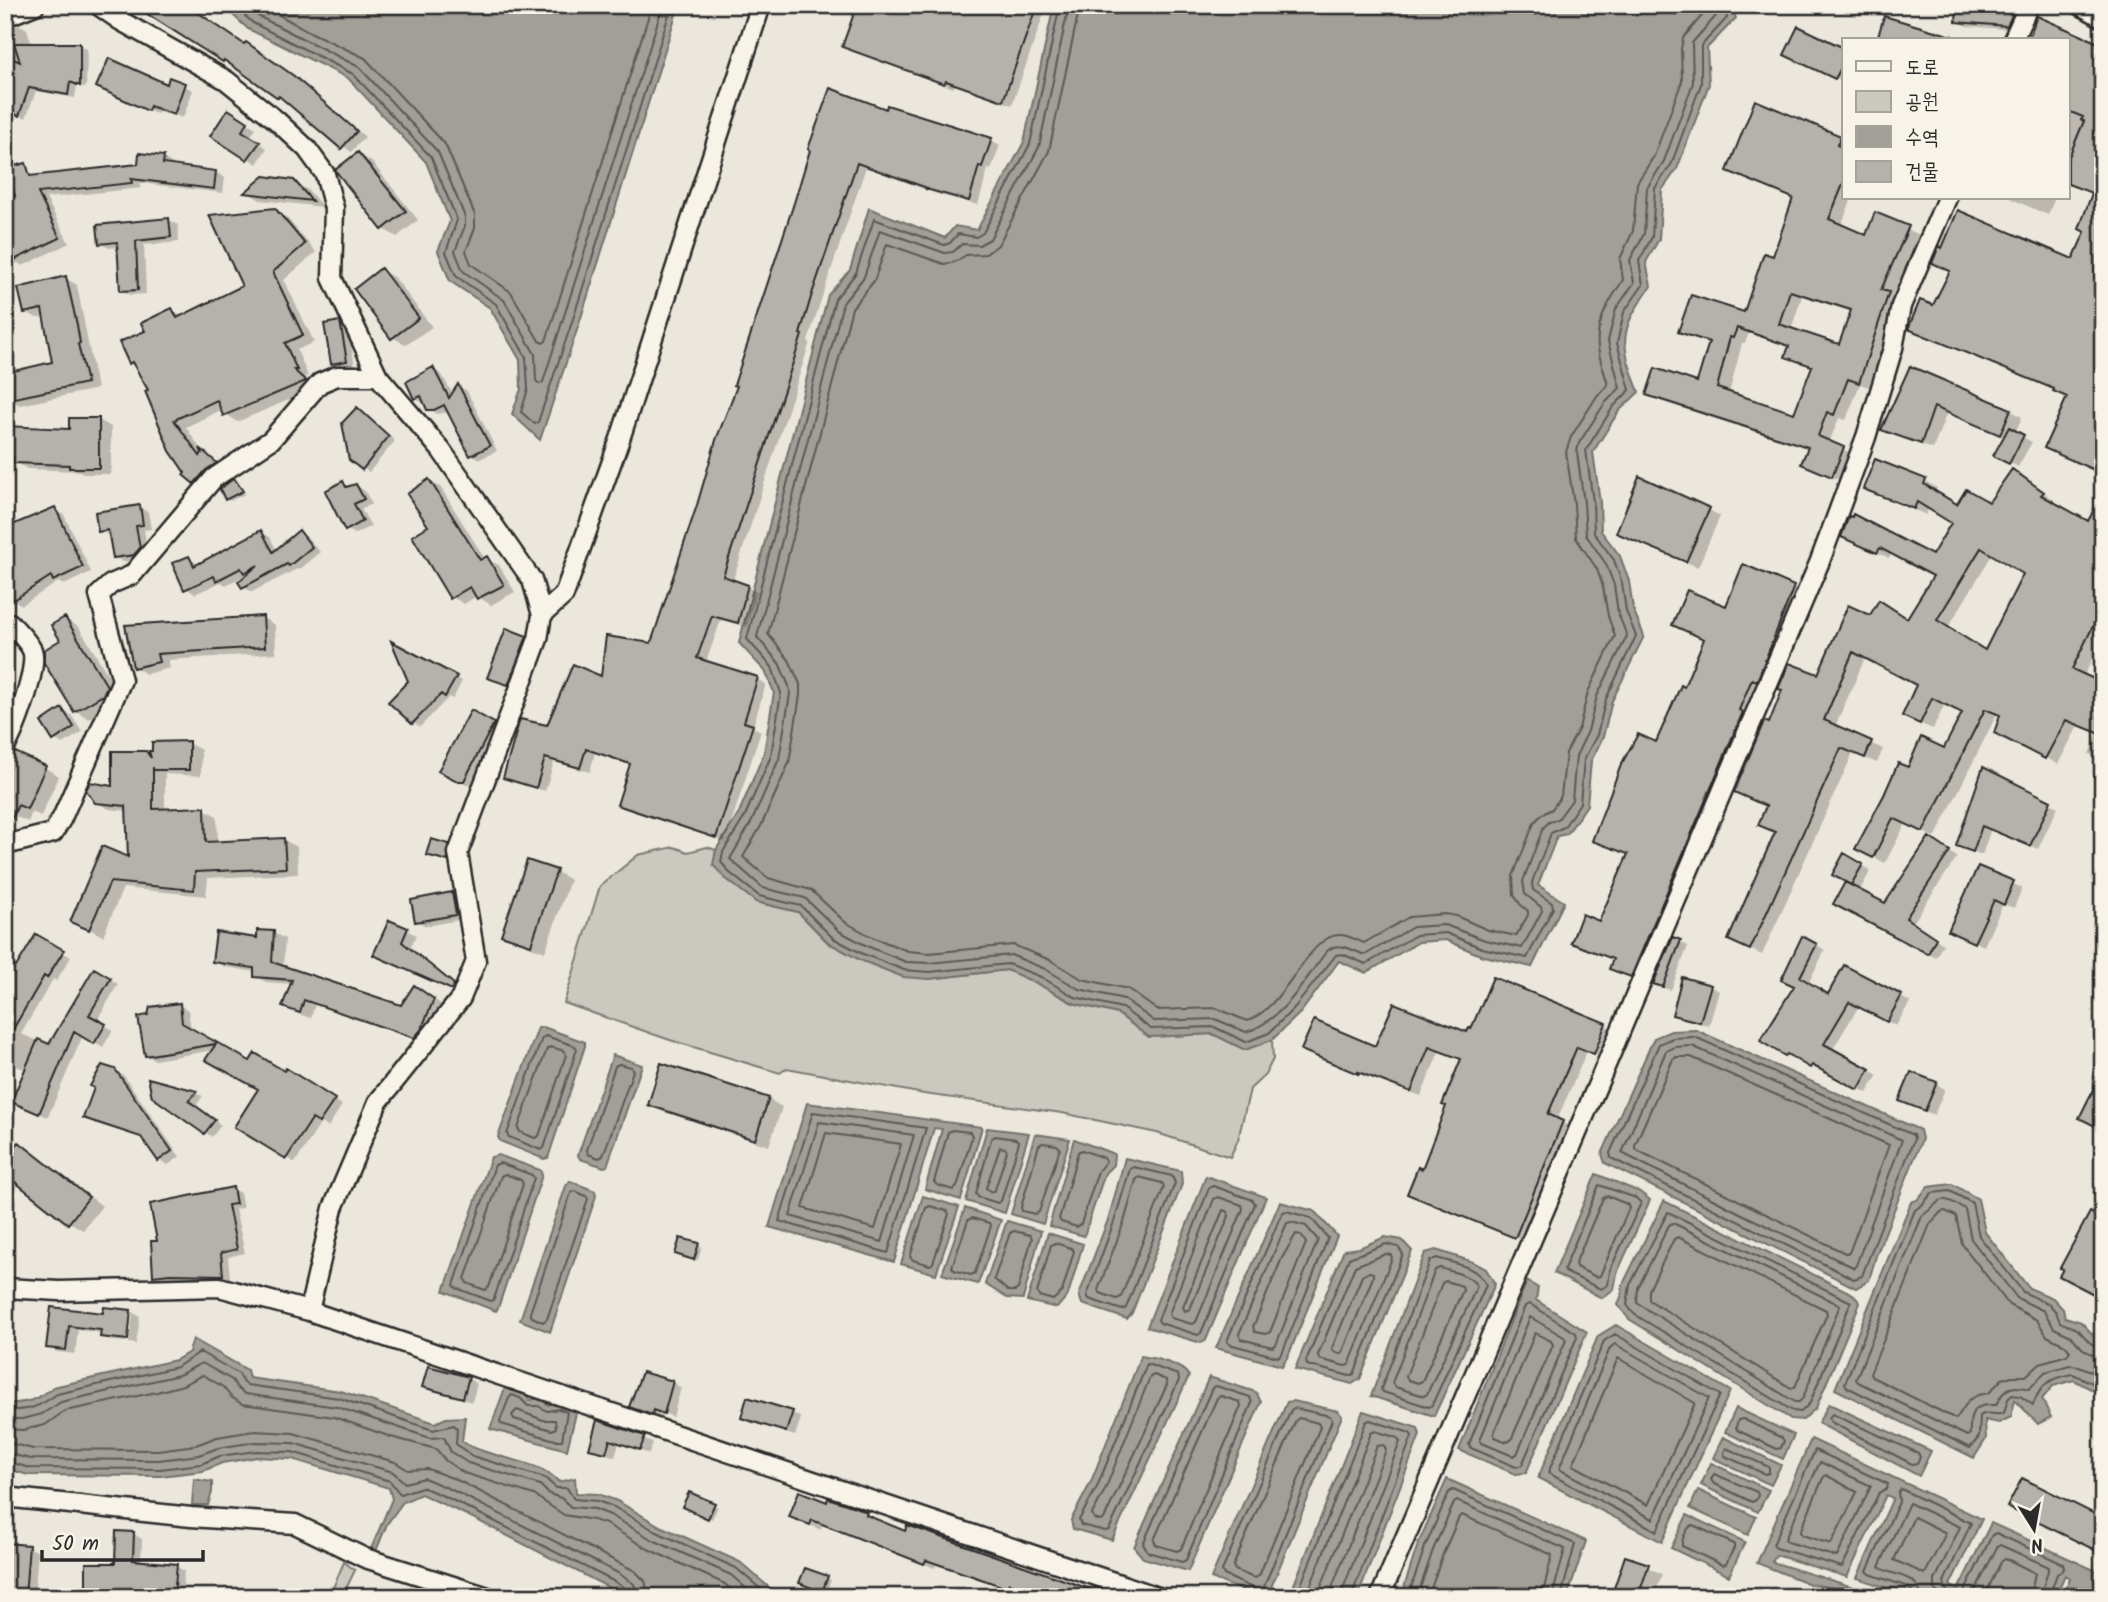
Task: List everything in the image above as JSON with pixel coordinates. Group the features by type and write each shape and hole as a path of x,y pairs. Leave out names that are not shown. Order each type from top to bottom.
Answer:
{"street":[{"path":"5,17 35,5"},
{"path":"99,5 121,21 226,80 307,149 325,174 334,208 332,278 378,376 441,450 532,580 542,615 538,639 458,853 476,961 461,998 378,1102 333,1208 309,1311"},
{"path":"542,615 564,595 620,439 761,5"},
{"path":"2014,38 2029,5"},
{"path":"2080,5 2103,18"},
{"path":"1380,1597 1820,561 1866,437 1893,348 1901,306 1946,200"},
{"path":"5,845 53,833 62,818 121,680 99,595 111,584 132,575 214,478 271,440 320,383 337,376 378,376"},
{"path":"5,622 10,624 32,650 32,668 22,705 5,747"},
{"path":"5,1288 60,1291 219,1287 309,1311 1158,1597"},
{"path":"5,1497 191,1517 295,1524 365,1558 488,1597"}],"green space":[{"path":"674,847 688,852 707,847 716,850 714,865 756,902 798,912 829,944 929,979 1007,970 1073,1003 1118,1014 1149,1037 1213,1034 1245,1050 1272,1040 1273,1059 1265,1075 1250,1089 1238,1140 1230,1157 1157,1133 1062,1113 924,1094 787,1068 780,1073 670,1040 564,1003 600,886 638,855"},
{"path":"344,1562 355,1570 342,1597 329,1597"}],"water":[{"path":"222,5 679,5 540,440 512,414 521,389 520,360 490,308 450,281 438,251 450,221 426,162 348,78 248,29"},
{"path":"1054,5 1730,5 1736,18 1707,48 1709,84 1677,169 1662,190 1659,239 1646,262 1651,286 1628,326 1628,360 1639,392 1619,411 1593,452 1601,531 1620,556 1629,581 1633,609 1644,636 1612,701 1603,737 1591,761 1587,805 1567,834 1557,836 1538,885 1564,902 1532,967 1480,955 1446,940 1419,942 1366,973 1339,961 1301,1012 1272,1040 1245,1050 1213,1034 1149,1037 1118,1014 1073,1003 1007,970 929,979 903,977 860,960 829,943 798,912 756,902 713,865 716,850 738,815 764,753 774,692 765,671 739,643 828,295 850,270 869,208 945,238 955,226 977,230 1024,142"},
{"path":"543,1027 585,1042 548,1158 544,1159 500,1141 498,1137 538,1028"},
{"path":"1696,1030 1920,1130 1922,1139 1869,1280 1856,1288 1605,1163 1602,1154 1654,1038 1671,1031"},
{"path":"613,1055 642,1065 607,1166 604,1167 580,1159 578,1155"},
{"path":"807,1103 982,1127 961,1200 925,1189 942,1129 934,1128 894,1262 769,1227"},
{"path":"987,1128 1029,1133 1005,1213 966,1201"},
{"path":"1035,1134 1070,1139 1043,1224 1011,1214"},
{"path":"1074,1139 1114,1154 1113,1165 1105,1173 1084,1236 1049,1226"},
{"path":"498,1155 540,1170 542,1175 496,1311 444,1291 491,1157"},
{"path":"1125,1158 1181,1171 1182,1184 1132,1313 1127,1319 1082,1304 1079,1295 1109,1217"},
{"path":"1596,1174 1640,1192 1650,1200 1617,1273 1614,1289 1602,1298 1554,1273"},
{"path":"1206,1176 1266,1197 1206,1340 1201,1343 1147,1327"},
{"path":"570,1181 595,1191 596,1196 550,1332 520,1320"},
{"path":"1952,1184 1978,1199 1985,1232 2029,1288 2053,1298 2063,1309 2065,1317 2081,1322 2098,1340 2103,1338 2103,1391 2098,1393 2074,1380 2053,1386 2042,1399 2051,1417 2038,1424 2015,1400 2011,1417 1999,1423 1985,1420 1986,1439 1974,1458 1835,1389 1911,1202 1917,1200 1928,1187"},
{"path":"923,1196 959,1207 936,1274 901,1264"},
{"path":"1664,1201 1853,1294 1860,1303 1816,1408 1803,1420 1791,1419 1629,1319 1618,1305 1623,1284"},
{"path":"1280,1202 1314,1211 1337,1236 1282,1366 1216,1348"},
{"path":"965,1208 1001,1220 978,1284 942,1274"},
{"path":"1007,1221 1041,1231 1023,1299 1007,1298 985,1284"},
{"path":"1048,1233 1083,1244 1068,1295 1057,1308 1027,1301"},
{"path":"1385,1237 1402,1240 1412,1251 1360,1379 1352,1384 1295,1369 1344,1250 1359,1248"},
{"path":"1436,1250 1486,1269 1495,1284 1434,1416 1371,1396 1425,1253"},
{"path":"1527,1281 1538,1288 1536,1300 1587,1332 1526,1473 1515,1474 1459,1450"},
{"path":"1616,1325 1730,1391 1662,1542 1538,1478 1598,1336"},
{"path":"193,1339 247,1370 249,1378 341,1391 435,1423 446,1418 465,1417 462,1441 486,1452 538,1468 559,1482 575,1478 576,1493 598,1494 617,1501 660,1526 740,1562 772,1590 787,1597 627,1597 421,1494 403,1502 387,1524 376,1551 371,1549 392,1499 389,1488 292,1459 257,1457 222,1463 203,1471 160,1476 28,1475 5,1468 5,1403 25,1402 37,1398 53,1387 176,1360 189,1352"},
{"path":"1141,1356 1174,1365 1189,1376 1112,1540 1073,1529 1071,1520 1090,1484"},
{"path":"1209,1377 1256,1392 1261,1402 1188,1571 1143,1558 1134,1547"},
{"path":"506,1385 525,1393 530,1400 540,1398 548,1405 558,1401 573,1407 576,1413 567,1450 490,1429"},
{"path":"1287,1402 1338,1411 1342,1416 1267,1597 1259,1597 1211,1578"},
{"path":"1829,1404 1931,1451 1919,1476 1818,1423"},
{"path":"1736,1408 1794,1435 1783,1459 1725,1432"},
{"path":"1363,1411 1418,1428 1420,1435 1358,1595 1289,1597"},
{"path":"1723,1437 1781,1465 1771,1485 1713,1458"},
{"path":"1811,1439 1982,1519 1950,1585 1958,1590 1991,1523 2103,1574 2103,1597 2062,1597 2070,1578 2065,1575 2055,1597 1915,1597 1857,1578 1893,1498 1886,1495 1847,1577 1776,1555 1772,1562 1885,1597 1864,1597 1841,1589 1810,1584 1757,1563"},
{"path":"1711,1463 1769,1490 1758,1512 1701,1485"},
{"path":"194,1479 212,1482 208,1505 192,1505"},
{"path":"1447,1479 1586,1541 1567,1597 1401,1597 1418,1544"},
{"path":"1698,1490 1756,1517 1748,1535 1690,1508"},
{"path":"1687,1515 1745,1542 1729,1576 1671,1548"}],"building":[{"path":"133,5 187,5 294,76 357,131 341,149 279,96 278,98 224,60 223,62"},
{"path":"857,5 1037,5 1003,101 946,81 944,84 842,47"},
{"path":"1957,5 2016,7 2007,26 1956,22"},
{"path":"1884,16 1952,36 1952,38 1878,38"},
{"path":"2037,16 2103,45 2103,474 2044,448 2067,397 2053,391 2054,389 1908,329 1920,300 1933,305 1950,271 1932,263 1939,246 1942,248 1958,210 2073,259 2085,232 2079,229 2092,193 2070,185 2070,154 2084,121 2081,120 2083,117 2070,112 2070,38 2029,38"},
{"path":"1798,26 1842,47 1842,66 1835,79 1784,55"},
{"path":"14,43 80,43 80,86 70,82 68,95 29,88 19,116 5,110 5,55 20,62"},
{"path":"109,58 167,84 169,77 185,83 174,115 150,106 148,111 96,87"},
{"path":"830,88 886,109 887,105 992,138 982,167 979,166 969,201 926,189 857,163 812,294 800,334 802,335 723,576 748,585 738,623 712,616 697,658 758,677 744,722 753,725 716,838 617,805 630,764 586,749 580,768 545,758 536,788 503,778 520,719 547,725 573,664 601,676 606,636 651,643 716,440 737,386 734,385 794,203 810,150 808,149"},
{"path":"1755,100 1841,136 1837,145 1842,147 1842,187 1829,219 1866,235 1875,212 1909,226 1881,290 1889,292 1859,383 1848,379 1834,415 1827,412 1818,436 1844,447 1832,477 1801,464 1808,447 1646,395 1655,368 1697,382 1709,342 1678,332 1691,295 1744,312 1764,253 1773,256 1793,198 1727,171","holes":["1790,291 1851,310 1839,344 1779,324","1737,328 1789,346 1785,357 1812,366 1794,413 1717,388 1730,337 1733,338"]},
{"path":"228,109 248,122 242,131 260,142 247,160 210,136"},
{"path":"358,152 406,211 382,230 335,170"},
{"path":"139,153 164,156 163,164 216,171 214,189 131,179 132,183 38,193 60,238 12,261 11,257 5,260 5,199 15,196 7,168 26,163 30,176 138,164"},
{"path":"264,176 294,180 312,201 244,193"},
{"path":"275,208 305,244 273,272 303,335 285,343 297,370 294,370 306,381 223,416 217,400 174,420 200,456 200,448 217,463 206,470 194,484 183,475 185,473 170,451 145,391 148,390 132,362 129,364 119,342 145,331 141,323 172,308 177,318 242,286 209,215"},
{"path":"169,218 171,237 136,241 138,290 120,291 117,242 99,244 97,225"},
{"path":"381,268 419,318 391,339 354,289"},
{"path":"66,276 87,383 5,400 5,373 52,362 42,309 24,313 18,288"},
{"path":"340,321 347,361 331,364 324,324"},
{"path":"1910,366 2011,409 2000,435 1934,407 1921,444 1881,430"},
{"path":"433,367 449,398 458,384 490,446 470,456 444,405 427,410 421,396 414,399 406,382"},
{"path":"357,407 389,436 362,470 349,460 342,423"},
{"path":"69,418 99,418 99,468 13,463 13,457 5,456 5,426 69,429"},
{"path":"2009,427 2024,435 2009,464 1993,456"},
{"path":"1875,459 1926,479 1924,484 1957,504 1966,489 1989,502 2012,469 2044,492 2041,495 2088,521 2103,493 2103,618 2098,616 2072,669 2103,683 2103,735 2066,720 2045,759 1994,733 2000,715 1985,709 1923,832 1893,818 1873,858 1855,849 1898,763 1908,767 1921,737 1944,748 1962,713 1932,698 1920,724 1902,716 1916,685 1853,652 1824,720 1872,741 1865,758 1841,748 1750,950 1728,940 1775,832 1758,825 1766,806 1734,792 1764,721 1769,723 1782,690 1778,689 1789,663 1818,674 1848,605 1870,615 1879,600 1907,618 1933,576 1880,548 1877,553 1841,537 1849,516 1852,517 1853,514 1932,555 1951,523 1917,502 1914,509 1863,489","holes":["1981,548 2023,574 1985,650 1937,620"]},
{"path":"1639,476 1710,508 1686,562 1616,533"},
{"path":"234,478 243,491 225,500 220,489"},
{"path":"429,479 480,560 487,556 504,585 477,599 470,587 450,599 412,536 428,526 407,494"},
{"path":"343,481 346,487 356,484 364,499 354,504 363,521 345,531 325,491"},
{"path":"140,505 143,525 136,526 140,548 134,555 113,558 108,530 98,532 95,512"},
{"path":"55,507 83,567 53,581 51,576 12,601 5,591 5,528"},
{"path":"261,530 273,552 299,530 312,547 289,566 287,564 242,588 238,582 258,565 244,573 241,568 216,581 214,576 184,590 172,563 189,556 194,566"},
{"path":"1743,564 1794,586 1757,681 1752,679 1739,710 1743,712 1631,977 1609,969 1613,959 1571,943 1582,914 1599,921 1628,854 1592,841 1621,765 1638,734 1656,742 1681,685 1684,687 1704,639 1672,625 1687,590 1726,606"},
{"path":"263,616 265,647 157,654 159,662 133,668 125,625"},
{"path":"65,617 107,686 103,695 74,712 44,663 44,650 60,640 51,625"},
{"path":"506,628 527,636 508,685 487,678"},
{"path":"391,641 457,676 445,697 441,694 412,724 388,702 408,681"},
{"path":"62,708 74,727 53,741 41,722"},
{"path":"471,710 494,723 464,781 457,781 438,771"},
{"path":"189,741 189,770 153,770 153,809 205,807 206,842 284,838 286,868 195,872 194,890 110,882 89,930 70,922 102,846 128,857 126,806 95,803 86,790 90,782 112,786 112,751 146,751 151,758 149,751 152,751 152,742"},
{"path":"15,752 46,766 27,809 18,805 5,833 5,761"},
{"path":"1983,767 2051,801 2030,846 1982,826 1973,852 1956,846"},
{"path":"1929,837 1950,851 1906,918 1936,938 1928,954 1833,904 1845,882 1885,903"},
{"path":"431,839 449,844 448,861 426,855"},
{"path":"1844,853 1863,864 1851,885 1832,875"},
{"path":"527,860 557,870 531,945 501,935"},
{"path":"1978,866 2014,881 2004,905 1994,900 1974,943 1948,931"},
{"path":"452,892 456,915 415,922 411,900"},
{"path":"389,920 408,928 402,942 454,984 452,990 373,955"},
{"path":"257,930 274,931 272,962 401,1005 414,985 434,999 421,1030 414,1038 304,1000 300,1013 282,1007 292,980 254,977 254,968 212,962 216,932 257,938"},
{"path":"36,934 64,950 47,978 44,976 5,1043 5,961 16,967"},
{"path":"1802,936 1817,944 1800,977 1828,994 1844,965 1902,995 1887,1022 1849,1002 1824,1044 1870,1069 1858,1090 1812,1065 1810,1068 1787,1054 1785,1056 1760,1041 1794,986 1781,980"},
{"path":"1673,937 1681,940 1663,987 1653,984"},
{"path":"94,968 111,978 89,1015 106,1024 94,1044 74,1032 39,1114 11,1102 38,1039 49,1044"},
{"path":"1493,977 1606,1023 1594,1054 1577,1047 1548,1114 1563,1121 1515,1238 1407,1194 1418,1167 1422,1169 1446,1106 1442,1105 1461,1059 1429,1047 1411,1092 1301,1050 1314,1020 1375,1046 1394,1003 1467,1032 1471,1029"},
{"path":"1682,977 1711,985 1700,1022 1672,1015"},
{"path":"180,1003 182,1023 250,1061 255,1053 284,1071 286,1068 335,1099 319,1123 312,1119 286,1159 234,1127 258,1089 205,1060 216,1044 145,1056 138,1017 148,1015 150,1007"},
{"path":"661,1063 769,1098 755,1140 648,1105"},
{"path":"102,1065 115,1069 172,1151 158,1161 141,1137 83,1118 94,1088 90,1086"},
{"path":"2103,1070 2103,1130 2079,1118"},
{"path":"1911,1072 1937,1082 1925,1111 1899,1101"},
{"path":"148,1078 197,1091 189,1101 215,1120 204,1134 152,1097"},
{"path":"19,1142 89,1197 68,1224 5,1174 5,1160"},
{"path":"233,1187 236,1204 228,1205 237,1249 221,1253 223,1275 153,1276 151,1241 157,1241 150,1204"},
{"path":"2090,1212 2103,1219 2103,1299 2059,1276 2063,1269 2060,1268"},
{"path":"680,1238 699,1243 694,1260 675,1254"},
{"path":"51,1307 103,1313 104,1307 131,1310 128,1340 100,1337 101,1330 69,1326 66,1350 46,1348"},
{"path":"428,1366 469,1377 463,1398 422,1387"},
{"path":"642,1372 673,1381 664,1414 653,1410 652,1415 629,1407"},
{"path":"747,1397 793,1411 786,1432 741,1418"},
{"path":"597,1420 645,1436 640,1450 610,1440 606,1453 589,1449"},
{"path":"2022,1478 2103,1518 2103,1554 2007,1507"},
{"path":"799,1491 827,1502 828,1498 855,1507 867,1512 866,1515 905,1531 907,1525 1104,1594 1104,1597 1050,1597 1009,1583 1007,1588 926,1560 924,1564 812,1520 810,1525 789,1517"},
{"path":"689,1492 715,1503 708,1519 682,1507"},
{"path":"116,1531 134,1532 133,1560 177,1564 174,1597 86,1597 86,1563 115,1563"},
{"path":"5,1543 29,1545 25,1597 5,1597"},
{"path":"1625,1556 1649,1564 1638,1597 1611,1597"},
{"path":"805,1568 828,1576 822,1592 799,1583"}]}
